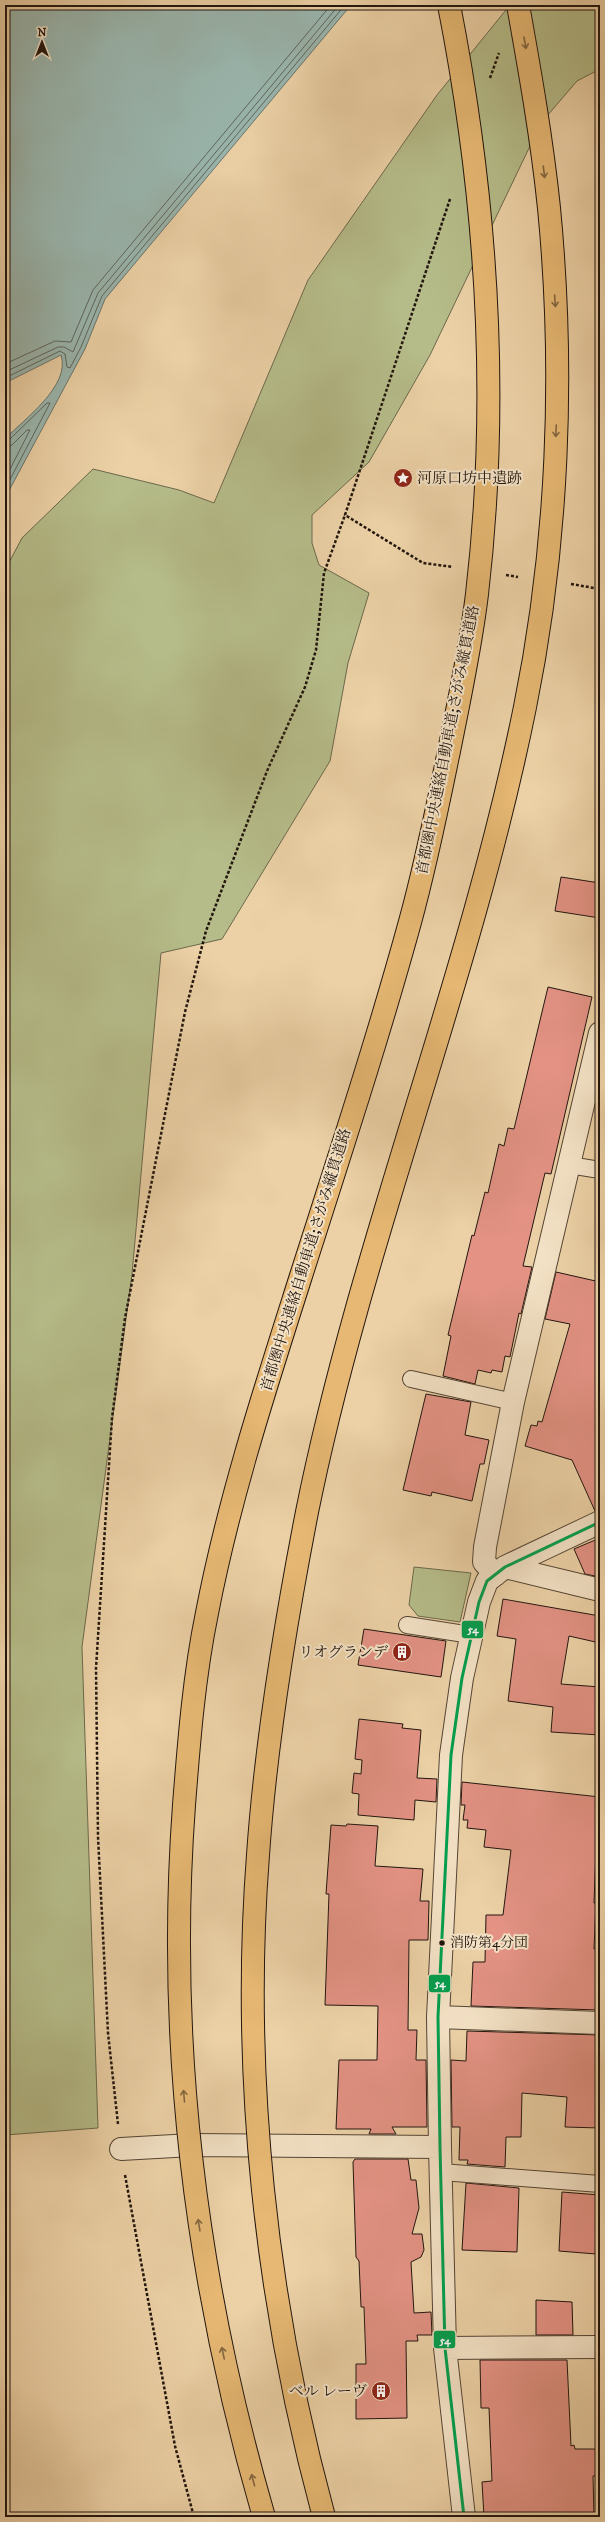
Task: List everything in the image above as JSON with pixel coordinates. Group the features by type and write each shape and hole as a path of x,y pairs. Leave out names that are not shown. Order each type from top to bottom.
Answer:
{"highway":[{"name":"首都圏中央連絡自動車道;さがみ縦貫道路","path":"264,2517 224,2360 195,2196 180,2043 181,1846 192,1712 206,1619 226,1526 251,1434 411,920 436,817 476,598 486,484 488,376 485,273 478,182 465,86 449,5"},
{"path":"324,2517 312,2475 287,2349 266,2203 254,2048 254,1962 258,1857 268,1754 286,1630 308,1510 334,1393 362,1287 464,950 503,803 526,704 542,611 551,516 556,425 556,317 549,209 535,100 518,5"}],"street":[{"path":"600,1033 513,1402 485,1546 484,1562 500,1571 600,1590"},
{"path":"464,2517 445,2348 440,2172 438,2017 450,1755 471,1635 479,1602 487,1581 500,1571 600,1522"},
{"path":"438,2017 600,2023"},
{"path":"121,2149 192,2145 440,2146"},
{"path":"445,2348 600,2347"}],"lane":[{"path":"569,1165 600,1170"},
{"path":"410,1379 513,1402"},
{"path":"407,1625 471,1635"},
{"path":"440,2172 600,2184"}],"path":[{"path":"194,2517 175,2446 121,2149 108,2033 100,1876 96,1668 112,1418 125,1318 182,1027 206,931 267,771 305,687 316,650 324,573 345,515 430,258"},
{"path":"345,515 423,563 454,567"},
{"path":"501,574 524,578"},
{"path":"563,583 600,589"}],"green space":[{"path":"510,5 600,5 600,69 577,81 541,123 430,355 369,462 312,515 312,543 319,565 369,593 348,663 330,761 222,939 161,953 132,1274 82,1647 98,2128 5,2135 5,570 22,538 93,469 179,490 214,503 308,280 437,95"},
{"path":"414,1567 471,1573 460,1622 418,1616 409,1605"}],"water":[{"path":"5,5 351,5 105,299 85,349 5,498 5,439 34,412 53,390 59,378 62,367 61,355 5,383"}],"building":[{"path":"561,877 600,883 600,918 555,911"},
{"path":"548,987 592,997 551,1174 545,1173 523,1266 532,1267 521,1314 519,1313 510,1357 505,1356 502,1372 492,1370 491,1373 478,1370 475,1384 443,1376 451,1336 448,1335 472,1235 474,1236 485,1192 488,1193 499,1144 504,1146 508,1128 514,1129"},
{"path":"556,1272 600,1282 600,1510 595,1511 572,1460 525,1446 531,1425 537,1426 538,1421 542,1422 570,1324 545,1319"},
{"path":"426,1394 471,1402 465,1435 489,1440 484,1464 480,1464 472,1501 432,1492 431,1496 403,1490"},
{"path":"600,1538 600,1577 585,1574 574,1549"},
{"path":"503,1599 600,1616 600,1643 569,1636 561,1684 600,1687 600,1735 551,1732 553,1707 508,1701 516,1639 497,1636"},
{"name":"リオグランデ","path":"364,1629 446,1641 441,1677 358,1665"},
{"path":"359,1719 403,1724 402,1728 421,1730 417,1778 437,1779 436,1802 415,1800 414,1820 358,1815 359,1794 352,1793 354,1773 361,1774 362,1760 355,1759"},
{"path":"462,1782 600,1797 600,1851 596,1850 594,1949 600,1949 600,2010 471,2006 473,1962 485,1962 486,1915 503,1915 511,1850 484,1847 486,1830 467,1828 468,1820 463,1820 465,1805 461,1805"},
{"path":"347,1824 378,1826 375,1866 423,1869 420,1901 429,1901 428,1940 409,1940 408,2030 417,2030 416,2060 426,2060 427,2127 392,2127 396,2134 369,2134 371,2129 336,2129 339,2060 377,2060 378,2006 325,2005 329,1894 326,1894 331,1825 346,1826"},
{"path":"467,2031 600,2035 600,2128 565,2127 567,2097 522,2093 521,2137 506,2137 505,2167 467,2164 468,2160 459,2160 460,2127 452,2127 451,2060 466,2061"},
{"path":"355,2159 408,2159 411,2180 416,2180 419,2208 412,2234 422,2234 424,2250 421,2257 411,2262 414,2313 431,2312 432,2335 417,2335 418,2341 406,2341 407,2418 356,2419 356,2364 366,2364 364,2307 361,2307 359,2261 356,2257 353,2162"},
{"path":"466,2183 519,2188 517,2252 462,2250"},
{"path":"562,2192 600,2195 600,2235 597,2234 596,2254 559,2251"},
{"path":"536,2300 572,2302 573,2335 536,2335"},
{"path":"480,2360 567,2360 571,2446 574,2445 575,2449 600,2449 600,2476 593,2476 594,2517 484,2517 482,2482 492,2481 489,2408 481,2408"}],"transit line":[{"name":"54","path":"464,2517 445,2348 440,2147 438,2017 451,1755 462,1678 479,1602 487,1581 505,1567 600,1522"}],"place":[{"name":"河原口坊中遺跡","path":"403,478"},
{"name":"リオグランデ","path":"402,1652"},
{"name":"消防第4分団","path":"442,1943"},
{"name":"ベル レーヴ","path":"381,2391"}]}
